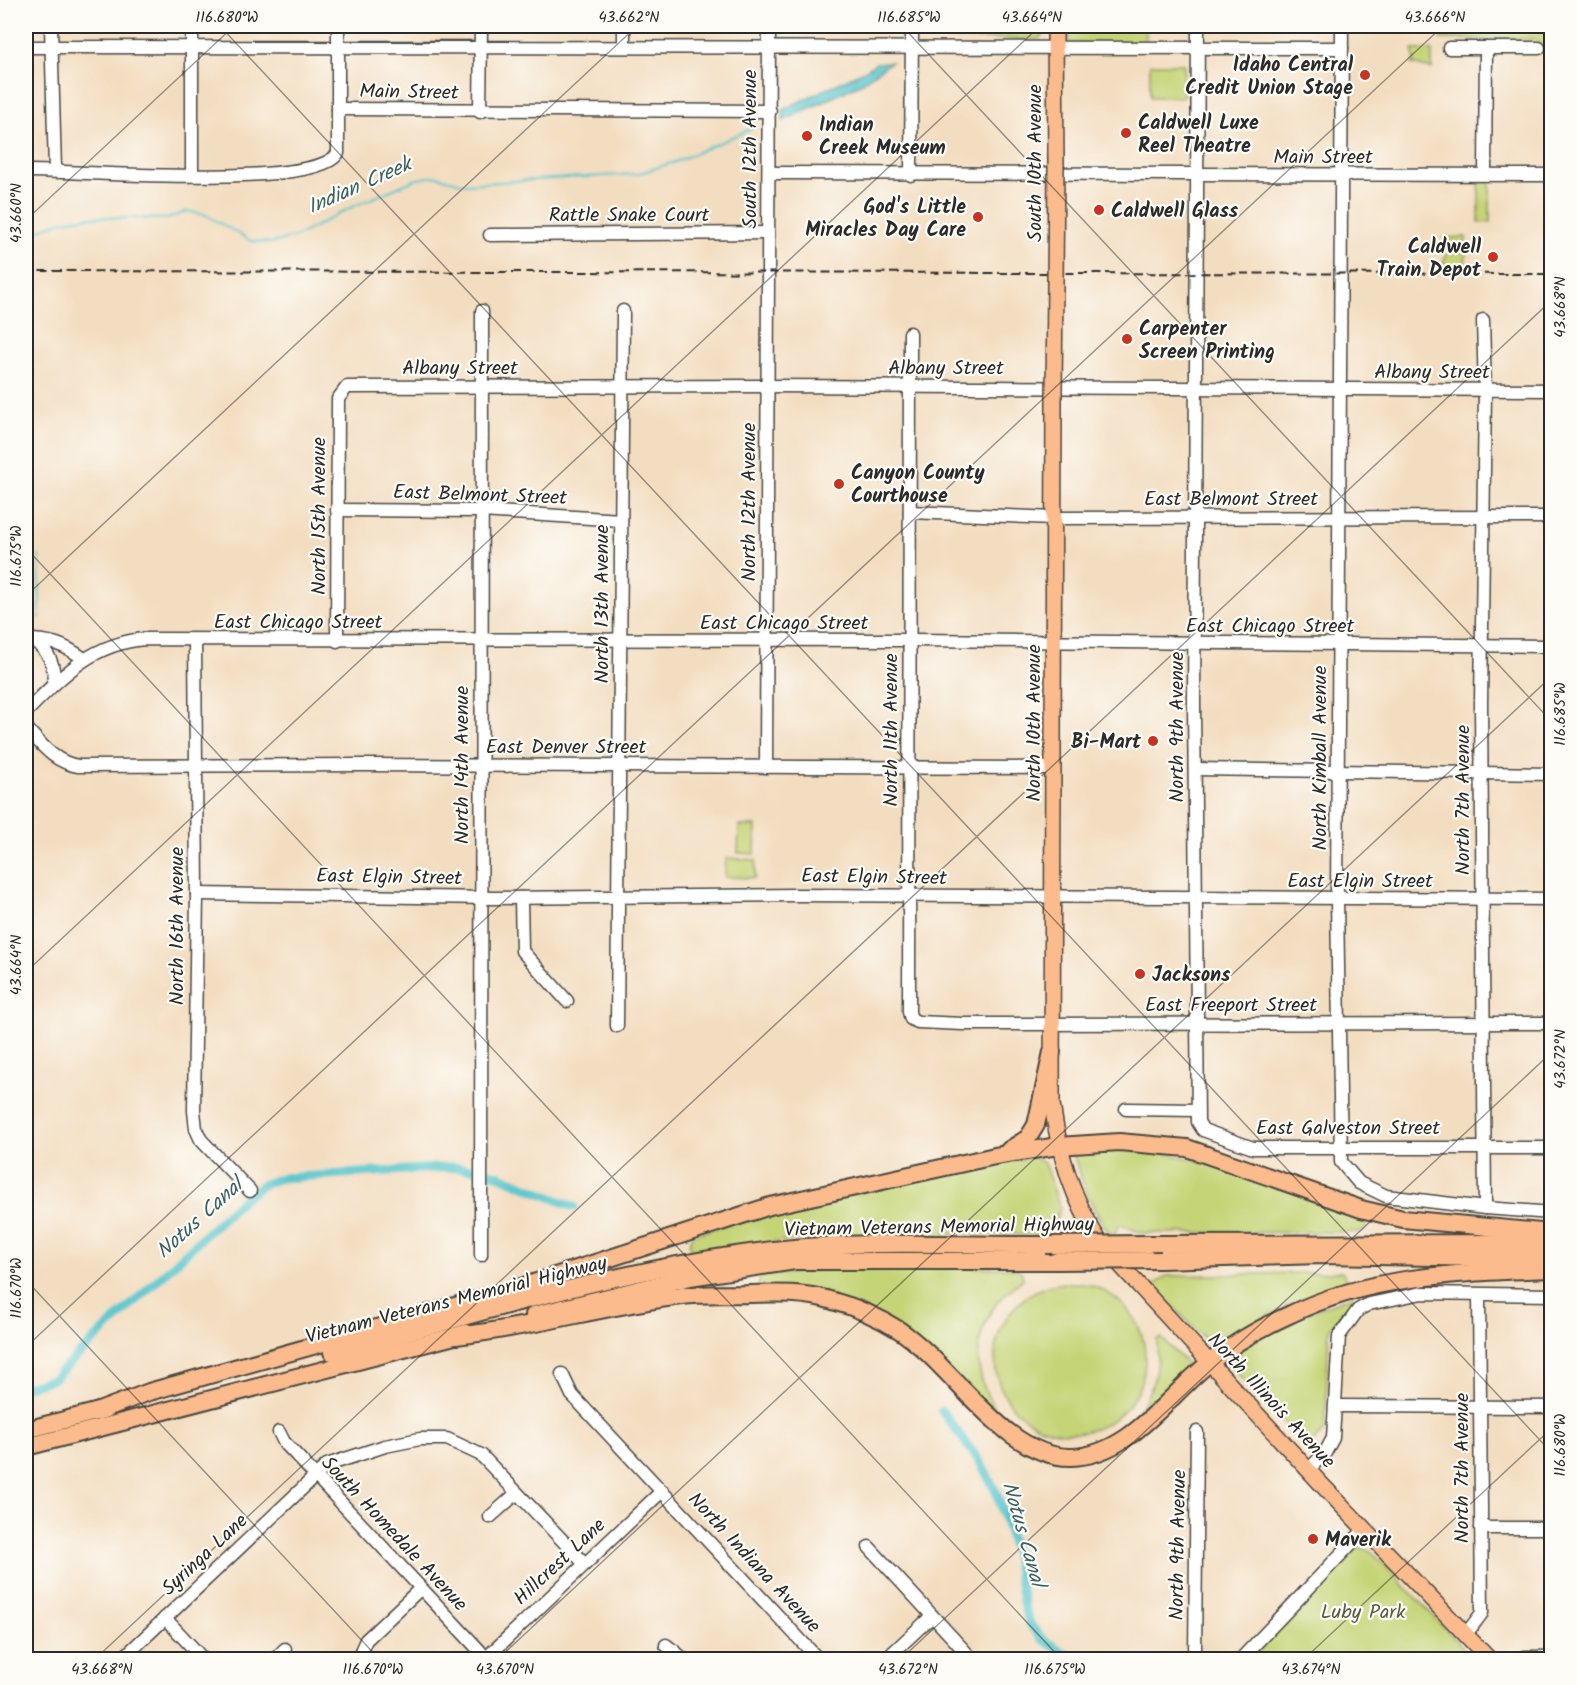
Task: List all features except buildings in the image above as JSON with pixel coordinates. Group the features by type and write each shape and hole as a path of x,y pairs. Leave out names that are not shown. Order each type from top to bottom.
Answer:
{"highway":[{"path":"995,1156 1023,1143 1033,1132 1052,1052"},
{"path":"96,1412 149,1392 512,1290 770,1206 995,1156 1058,1146 1119,1142 1187,1148 1361,1209 1432,1222 1551,1233"},
{"name":"Vietnam Veterans Memorial Highway","path":"26,1430 605,1282 716,1258 775,1250 831,1246 1551,1243"},
{"name":"Vietnam Veterans Memorial Highway","path":"26,1447 617,1293 741,1268 855,1259 1057,1261 1321,1255 1551,1258"},
{"path":"456,1336 506,1330 682,1296 802,1293 858,1310 899,1330 943,1367 1008,1433 1042,1452 1073,1457 1092,1454 1124,1440 1209,1363 1260,1329 1293,1312 1355,1290 1423,1276 1551,1269"}],"main road":[{"name":"South 10th Avenue","path":"1054,26 1055,300"},
{"name":"North 10th Avenue","path":"1055,300 1052,1104 1058,1146"},
{"name":"North Illinois Avenue","path":"1058,1146 1073,1194 1101,1244 1308,1470 1490,1659"}],"street":[{"path":"51,26 55,170"},
{"path":"192,26 192,175"},
{"path":"338,26 338,109"},
{"path":"480,112 481,26"},
{"path":"624,26 624,46"},
{"name":"South 12th Avenue","path":"769,26 769,273"},
{"path":"910,175 912,26"},
{"name":"North 9th Avenue","path":"1197,1110 1195,644 1198,26"},
{"name":"North Kimball Avenue","path":"1342,26 1337,899 1341,1162 1359,1183 1386,1196 1485,1208"},
{"path":"26,47 1342,48"},
{"path":"1449,48 1539,48"},
{"path":"1485,174 1486,48"},
{"name":"Main Street","path":"26,171 55,170 96,175 264,175 325,164 335,159 338,153 338,109 480,112 770,111"},
{"name":"Main Street","path":"770,173 1551,175"},
{"name":"Rattle Snake Court","path":"490,235 768,233"},
{"name":"North 12th Avenue","path":"766,767 769,273"},
{"name":"North 14th Avenue","path":"481,1255 482,310"},
{"name":"North 13th Avenue","path":"617,1026 623,311"},
{"name":"North 7th Avenue","path":"1483,320 1485,391 1481,647 1485,1208"},
{"name":"North 11th Avenue","path":"910,333 909,1012 911,1019"},
{"name":"Albany Street","path":"342,392 347,387 622,386 1551,390"},
{"name":"North 15th Avenue","path":"337,641 338,399 342,392"},
{"name":"East Belmont Street","path":"337,510 481,511 621,520"},
{"name":"East Belmont Street","path":"910,512 1054,518 1551,517"},
{"path":"29,640 53,640 84,659"},
{"path":"29,640 48,653 54,674 53,685"},
{"name":"East Chicago Street","path":"26,712 84,659 99,650 133,640 768,642 910,640 1551,646"},
{"name":"North 16th Avenue","path":"195,640 196,1129 201,1140 250,1191"},
{"name":"East Denver Street","path":"26,728 54,758 65,764 78,766 195,764 1053,768"},
{"path":"1195,769 1551,774"},
{"name":"East Elgin Street","path":"197,894 521,898 909,896 1551,899"},
{"path":"521,898 522,951 567,1001"},
{"name":"East Freeport Street","path":"911,1019 918,1022 1052,1024 1551,1023"},
{"path":"1126,1109 1197,1110"},
{"name":"East Galveston Street","path":"1197,1110 1198,1122 1203,1130 1239,1144 1265,1148 1551,1148"},
{"path":"1485,1208 1551,1213"},
{"path":"1308,1470 1325,1453 1333,1438 1339,1336 1351,1316 1369,1304 1422,1293 1479,1296 1551,1295"},
{"name":"North 7th Avenue","path":"1466,1634 1482,1613 1479,1296"},
{"name":"North Indiana Avenue","path":"562,1374 569,1392 819,1659"},
{"path":"1336,1406 1551,1407"},
{"name":"South Homedale Avenue","path":"279,1432 284,1442 480,1651 484,1659"},
{"name":"North 9th Avenue","path":"1195,1659 1197,1432"},
{"name":"Syringa Lane","path":"121,1659 315,1476 336,1460 385,1446 420,1439 447,1439 481,1455 585,1564"},
{"name":"Hillcrest Lane","path":"484,1659 662,1491"},
{"path":"490,1517 517,1493"},
{"path":"1481,1528 1551,1528"},
{"path":"1240,1659 1365,1529"},
{"path":"869,1547 973,1659"},
{"path":"361,1651 366,1640 421,1588"},
{"path":"885,1659 932,1616"},
{"path":"165,1618 204,1659"},
{"path":"274,1659 285,1649"},
{"path":"669,1652 685,1659"},
{"path":"1520,1659 1551,1657"}],"green space":[{"path":"922,26 1044,26 1043,35 1039,39 926,39 922,35"},
{"path":"1067,26 1146,26 1146,44 1069,43"},
{"path":"1442,26 1551,26 1551,53 1534,39 1441,39"},
{"path":"1412,50 1432,50 1432,69 1412,64 1415,60"},
{"path":"1150,64 1184,64 1183,97 1150,97"},
{"path":"1479,182 1490,182 1490,222 1479,223"},
{"path":"1466,237 1466,241 1458,248 1448,248 1444,238"},
{"path":"1448,251 1466,251 1465,268 1447,267 1443,263"},
{"path":"739,826 756,826 755,854 738,853"},
{"path":"726,858 756,860 755,878 725,877"},
{"path":"1077,1149 1156,1151 1213,1164 1365,1217 1368,1226 1360,1232 1142,1233 1119,1224 1115,1234 1110,1234 1084,1185 1073,1153"},
{"path":"1035,1158 1044,1163 1060,1207 1056,1220 1035,1235 865,1235 781,1241 697,1253 689,1244 693,1235 759,1214 1014,1159"},
{"path":"929,1267 1016,1268 1022,1273 1023,1279 1001,1297 988,1317 980,1343 980,1370 988,1396 995,1409 991,1413 910,1352 858,1320 821,1305 757,1289 761,1276 822,1270"},
{"path":"1342,1272 1346,1279 1338,1287 1285,1307 1212,1346 1153,1286 1167,1276"},
{"path":"1070,1283 1099,1288 1112,1295 1123,1305 1133,1316 1140,1329 1145,1358 1140,1387 1133,1400 1123,1411 1112,1421 1099,1428 1070,1433 1041,1428 1028,1421 1017,1411 1007,1400 1000,1387 995,1358 1000,1329 1007,1316 1017,1305 1028,1295 1041,1288"},
{"path":"1353,1296 1356,1300 1329,1329 1325,1430 1312,1443 1303,1442 1230,1366 1229,1359 1235,1351 1291,1319"},
{"path":"1161,1338 1188,1365 1187,1369 1133,1421 1131,1419 1145,1401 1153,1382 1157,1362 1157,1339"},
{"name":"Luby Park","path":"1357,1549 1371,1551 1474,1659 1251,1659"}],"water":[{"path":"891,62 858,85 783,121 784,109 876,63"}],"waterway":[{"name":"Indian Creek","path":"26,241 37,231 59,222 88,217 168,219 187,211 206,215 251,241 272,243 297,236 352,207 417,179 436,176 465,184 637,174 675,162 753,128"},
{"path":"39,556 40,618"},
{"name":"Notus Canal","path":"26,1387 53,1379 244,1198 264,1184 282,1178 453,1167 472,1169"},
{"name":"Notus Canal","path":"483,1171 574,1207"},
{"name":"Notus Canal","path":"942,1411 980,1462 997,1494 1014,1550 1024,1607 1031,1626 1042,1639 1075,1660"}],"railway":[{"path":"26,271 1552,274"}],"place":[{"name":"Idaho Central Credit Union Stage","path":"1365,75"},
{"name":"Caldwell Luxe Reel Theatre","path":"1126,133"},
{"name":"Indian Creek Museum","path":"807,136"},
{"name":"Caldwell Glass","path":"1099,210"},
{"name":"God's Little Miracles Day Care","path":"978,217"},
{"name":"Caldwell Train Depot","path":"1493,257"},
{"name":"Carpenter Screen Printing","path":"1127,339"},
{"name":"Canyon County Courthouse","path":"839,484"},
{"name":"Bi-Mart","path":"1153,741"},
{"name":"Jacksons","path":"1140,974"},
{"name":"Maverik","path":"1313,1539"}]}
